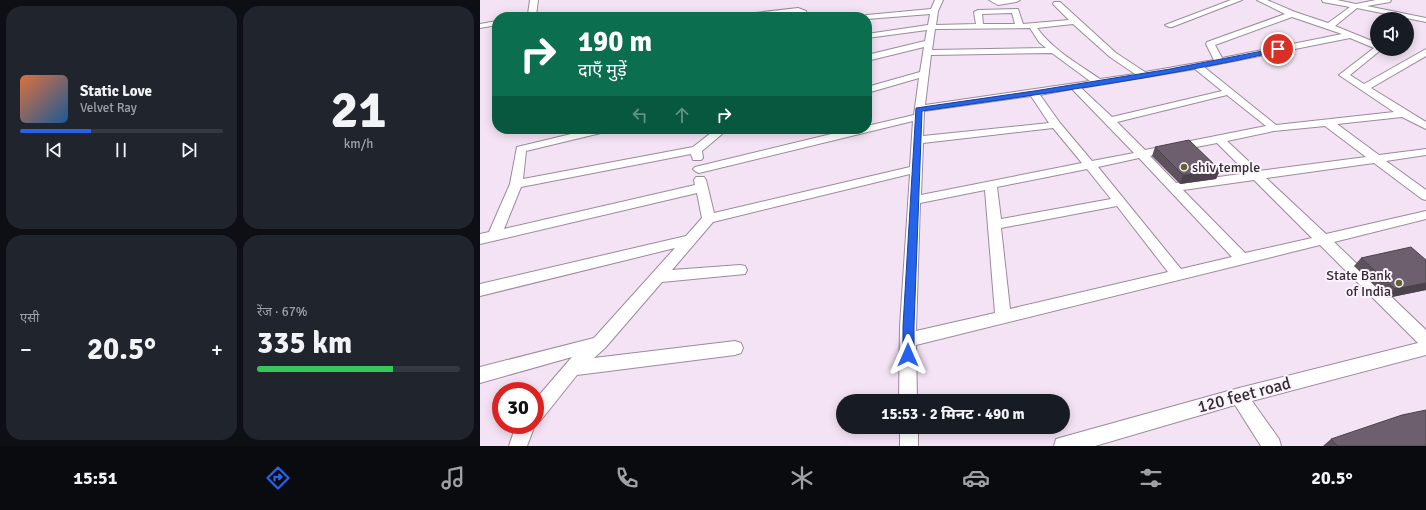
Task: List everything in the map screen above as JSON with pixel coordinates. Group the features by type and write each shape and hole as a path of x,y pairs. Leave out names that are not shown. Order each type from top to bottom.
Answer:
{"street":[{"path":"532,12 534,0"},
{"path":"1000,11 996,1 1016,0"},
{"path":"1169,25 1236,0"},
{"path":"1260,0 1292,14 1370,41"},
{"path":"1326,0 1422,19"},
{"path":"1329,26 1356,6 1387,0"},
{"path":"1057,4 1074,22 1113,55 1143,75"},
{"path":"872,16 936,5 924,74 917,140 908,340 908,394"},
{"path":"781,12 798,10 801,12"},
{"path":"980,26 978,12 1015,11 1020,26"},
{"path":"1219,61 1210,44 1292,14"},
{"path":"872,35 931,27 1032,26 1074,22"},
{"path":"480,26 492,24"},
{"path":"1032,26 1042,40 1099,83"},
{"path":"872,127 919,113 1197,66 1351,35"},
{"path":"872,57 928,48 1054,50"},
{"path":"1364,88 1426,52"},
{"path":"1370,55 1344,75 1404,114 1426,126"},
{"path":"1197,66 1274,128"},
{"path":"872,89 924,74"},
{"path":"1075,87 1110,121 1242,259"},
{"path":"1110,121 1229,92"},
{"path":"1034,93 1056,125 1120,201 1178,275"},
{"path":"914,200 1274,128 1404,114"},
{"path":"1327,122 1426,196"},
{"path":"917,140 1056,125"},
{"path":"494,236 516,184 521,149 584,134"},
{"path":"516,184 696,150 715,134"},
{"path":"699,169 845,134"},
{"path":"1219,139 1426,340"},
{"path":"696,150 701,188 709,219"},
{"path":"1174,188 1426,152"},
{"path":"544,403 572,368 599,343 709,219 916,169"},
{"path":"991,185 1003,317"},
{"path":"480,239 701,188"},
{"path":"994,224 1120,201"},
{"path":"908,340 1426,215"},
{"path":"480,290 690,240"},
{"path":"658,276 740,270"},
{"path":"480,375 599,343"},
{"path":"572,368 735,348"},
{"name":"120 feet road","path":"1063,446 1239,396 1426,348"},
{"path":"1239,396 1272,446"},
{"path":"518,446 522,434"},
{"path":"909,434 909,446"}],"building":[{"path":"1189,140 1220,170 1183,175 1155,147"},
{"name":"State Bank of India","path":"1411,247 1426,260 1426,283 1395,289 1361,258"},
{"path":"1426,410 1426,446 1337,446 1331,439 1402,415"}],"place":[{"name":"shiv temple","path":"1184,167"},
{"name":"State Bank of India","path":"1399,283"}],"route":[{"path":"908,355 908,326 919,109 1034,93 1170,71 1278,49"}]}
